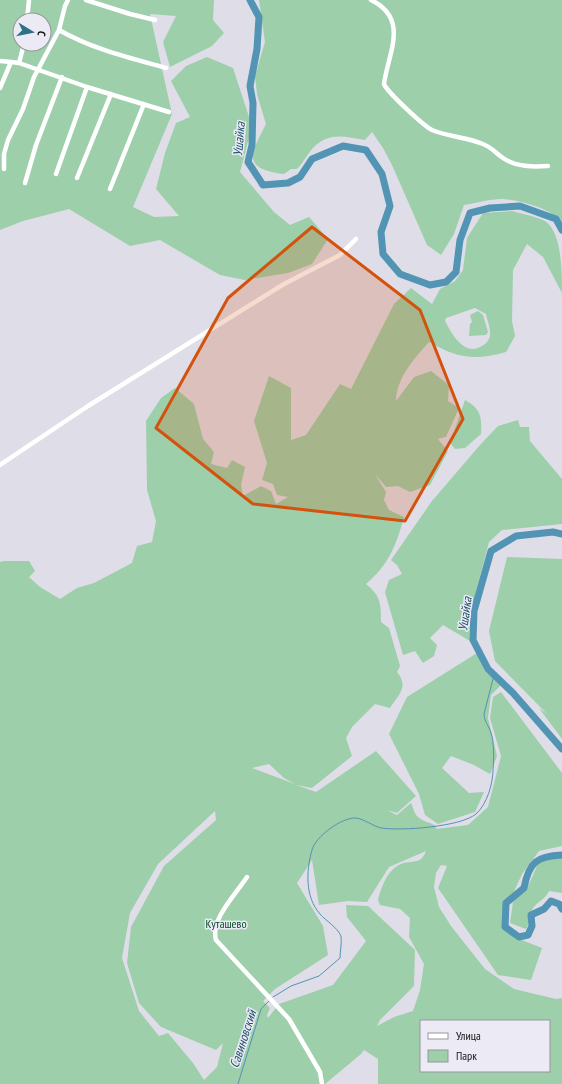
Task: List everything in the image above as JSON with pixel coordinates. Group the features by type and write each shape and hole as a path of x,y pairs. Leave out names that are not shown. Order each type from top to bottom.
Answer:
{"street":[{"path":"28,12 29,0"},
{"path":"4,169 4,154 8,140 38,70 59,30 68,0"},
{"path":"86,0 155,20"},
{"path":"371,0 385,8 392,21 394,36 384,84 387,91 398,102 433,130 468,138 485,144 504,159 516,164 533,167 548,166"},
{"path":"59,30 70,37 117,54 166,68"},
{"path":"19,63 22,52"},
{"path":"0,61 19,63 87,87 169,112"},
{"path":"0,88 11,62"},
{"path":"25,183 36,145 62,77"},
{"path":"56,174 87,87"},
{"path":"77,178 111,94"},
{"path":"110,189 144,104"},
{"path":"0,465 88,406 284,284 340,255 356,239"},
{"path":"247,877 218,917 214,931 216,940 289,1019 320,1072 322,1084"}],"highlighted area":[{"path":"312,227 420,310 463,419 405,521 253,504 156,428 228,298"}],"green space":[{"path":"0,0 214,0 213,20 224,33 212,46 170,67 163,42 176,16 150,14 172,114 133,207 154,217 179,216 156,189 165,153 176,123 190,117 171,81 186,66 207,57 233,68 252,126 240,172 274,212 290,225 309,217 328,239 312,264 288,273 245,280 220,275 160,240 130,246 69,209 23,221 0,230"},
{"path":"259,0 562,0 562,223 551,213 543,209 517,201 497,199 464,205 454,234 441,255 427,245 392,165 372,132 365,140 331,137 324,140 312,149 297,169 291,169 284,174 271,172 261,168 253,159 256,144 266,124 257,94 255,76 265,42"},
{"name":"Куташево","path":"512,211 533,216 545,221 551,226 558,243 562,274 562,293 543,257 527,244 513,270 512,321 515,336 506,352 495,355 475,357 457,355 429,342 412,362 403,376 399,384 396,401 414,377 431,371 449,385 448,401 459,408 446,437 438,439 448,451 430,485 410,492 398,486 386,487 375,474 386,492 384,500 389,510 404,517 391,554 381,569 366,584 375,592 379,601 381,622 389,628 400,666 397,672 401,677 401,690 390,708 375,704 352,727 346,738 352,756 312,788 296,785 316,792 376,751 416,796 397,813 387,810 397,815 411,803 416,815 436,826 436,829 468,825 488,807 501,756 490,718 493,697 501,692 562,773 562,846 539,851 522,874 504,914 514,937 542,948 531,980 498,975 438,888 447,866 441,865 436,873 434,887 439,907 451,926 485,969 514,989 556,999 562,998 562,1084 378,1084 378,1059 364,1050 325,1084 0,1084 0,562 29,561 35,571 29,577 40,587 60,599 77,588 94,583 132,563 137,546 152,542 156,521 147,490 146,421 161,398 175,388 194,404 203,439 214,452 211,464 227,468 232,460 245,467 241,485 243,496 261,486 271,491 276,504 288,497 277,495 273,484 262,480 267,463 254,421 269,376 291,388 291,440 306,435 340,384 351,389 394,304 411,288 432,304 440,289 455,281 463,270 467,238 483,213","holes":["475,308 486,314 490,336 483,345 476,349 470,349 455,338 445,321 446,318","269,764 284,778 295,784 252,768","215,811 216,820 164,866 131,927 127,963 139,1003 161,1027 216,1050 223,1043 217,1067 204,1080 193,1063 168,1033 159,1036 139,1011 122,958 130,913 158,864","426,851 419,860 401,864 392,870 383,885 378,900 380,905 400,909 410,918 409,937 424,964 420,990 413,1011 394,1017 377,1026 380,1020 414,986 415,950 368,906 346,905 347,917 366,941 333,985 279,1004 268,1018 267,1015 270,1008 263,1001 275,989 328,955 323,926 297,883 312,860 319,905 348,901 367,902 389,867"]},
{"path":"478,311 483,315 488,332 486,335 469,336 470,324 472,322 470,315"},
{"path":"465,400 477,410 481,418 481,434 465,448 455,449 450,443"},
{"path":"518,420 520,427 529,427 530,441 562,479 562,524 502,530 489,542 469,618 470,641 443,625 430,638 437,645 434,656 423,663 415,651 403,655 385,592 389,580 402,574 397,565 391,560 432,501 480,445 498,426"},
{"path":"507,557 562,559 562,739 539,708 547,714 495,661 489,631"},
{"path":"477,653 485,671 501,685 491,695 488,718 497,756 490,774 474,765 451,756 442,768 469,793 484,792 475,812 438,824 425,815 419,794 389,734 407,697"},
{"path":"562,857 562,893 549,891 548,894 532,910 526,929 510,923 513,902 527,889 539,861"}],"waterway":[{"name":"Ушайка","path":"250,0 259,17 257,49 250,86 253,103 252,145 248,162 263,185 288,183 300,177 312,159 343,146 366,150 382,174 390,206 381,232 383,254 400,274 430,285 446,282 456,272 460,240 470,213 490,208 520,206 556,219 562,230"},
{"name":"Ушайка","path":"562,534 553,532 516,536 491,551 474,611 473,640 488,669 513,693 562,749"},
{"name":"Савиновский","path":"273,997 291,986 319,976 340,958 341,936 337,930 322,917 315,907 309,892 308,875 310,858 314,845 318,839 337,824 350,819 356,818 381,828 402,829 430,827 457,822 476,814 480,810 489,793 493,775 493,741 484,714 494,675"},
{"name":"Ушайка","path":"562,855 540,859 532,866 524,888 506,903 505,927 519,937 528,935 532,926 531,915 544,909 551,901 559,904 562,909"},
{"name":"Савиновский","path":"238,1084 261,1009 269,1001"}]}
